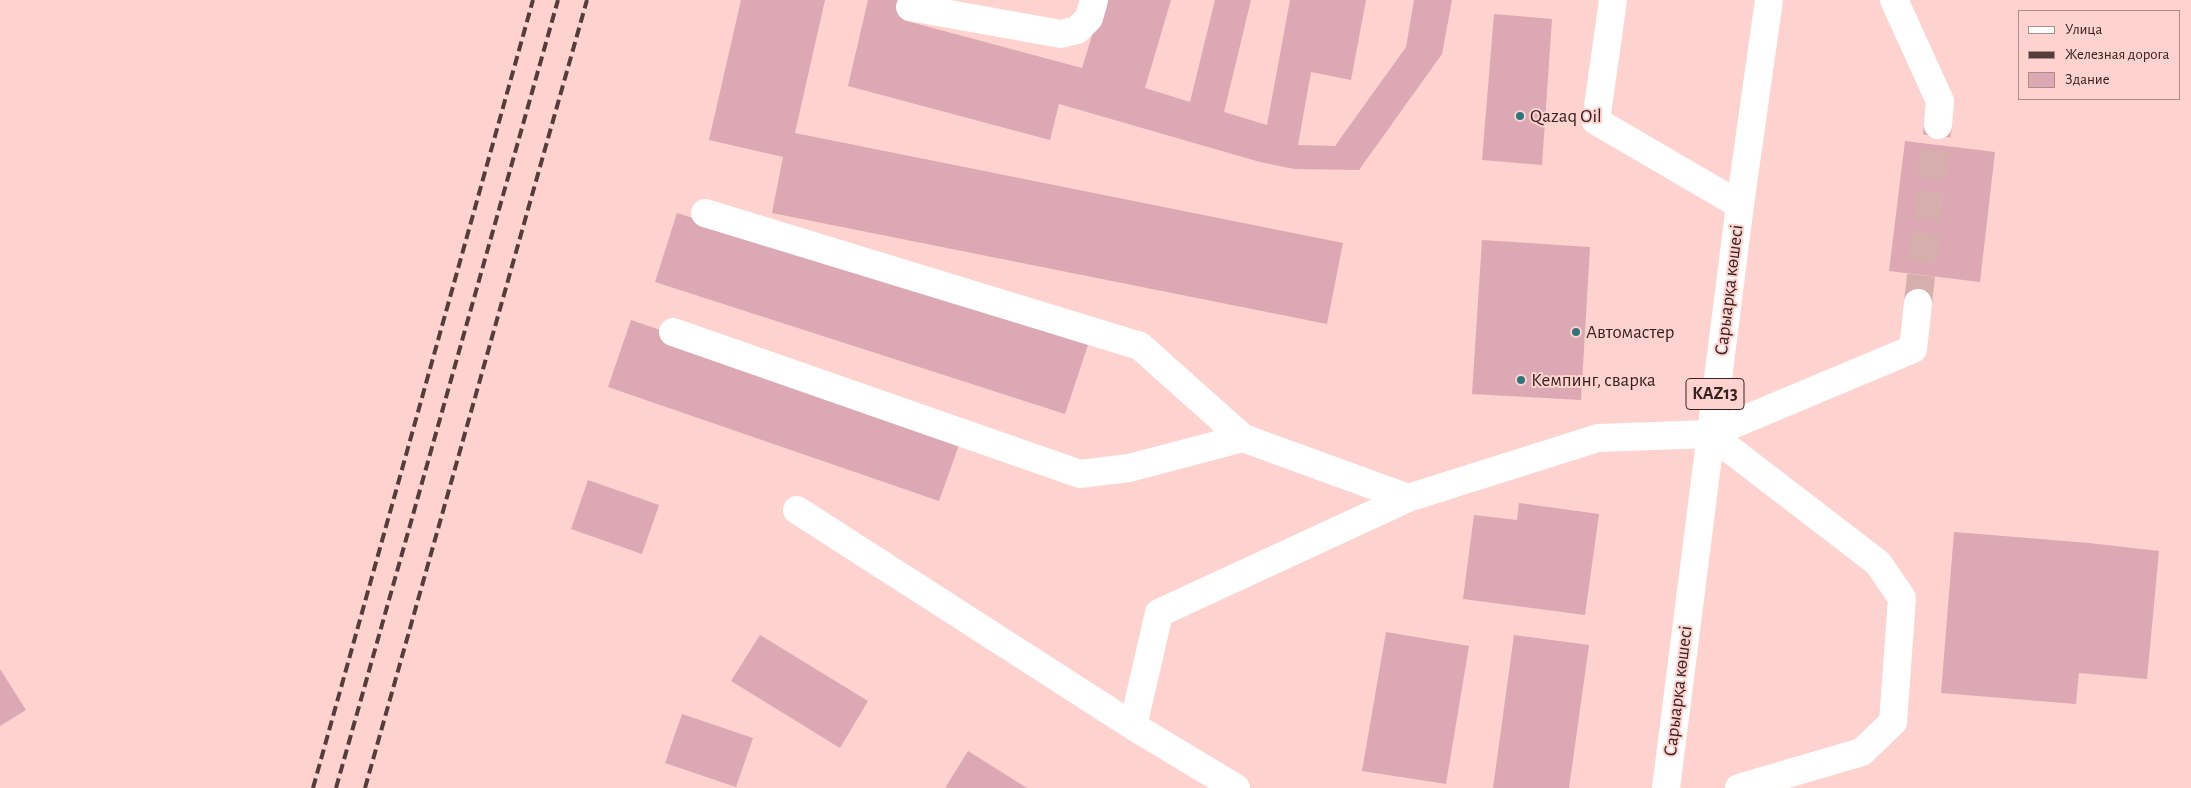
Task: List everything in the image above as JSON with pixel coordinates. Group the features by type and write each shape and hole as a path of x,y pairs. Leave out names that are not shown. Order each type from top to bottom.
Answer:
{"main road":[{"path":"910,8 1061,34 1077,30 1089,18 1094,0"},
{"path":"1612,0 1596,121 1740,205"},
{"name":"Сарыарқа көшесі","path":"1666,788 1710,434 1769,0"},
{"path":"1894,0 1940,101 1938,125"},
{"path":"706,213 1140,346 1243,438 1408,498"},
{"path":"1133,726 1159,613 1408,498 1598,438 1710,434 1913,349 1918,303"},
{"path":"674,332 1080,474 1129,468 1243,438"},
{"path":"1710,434 1878,562 1902,598 1893,722 1862,752 1739,788"},
{"path":"797,510 1133,726 1236,788"}],"building":[{"path":"741,0 825,0 795,133 1343,243 1327,324 772,213 783,157 709,140"},
{"path":"868,0 907,0 903,20 1082,68 1103,0 1171,0 1145,88 1190,102 1215,0 1251,0 1224,112 1267,125 1290,0 1366,0 1351,80 1311,72 1298,145 1335,146 1406,47 1414,0 1452,0 1442,54 1359,170 1294,169 1260,162 1059,104 1050,140 848,86"},
{"path":"1494,14 1552,19 1542,165 1482,160"},
{"path":"1905,141 1995,152 1980,282 1889,271"},
{"path":"677,213 1088,345 1065,414 655,282"},
{"path":"1482,240 1590,247 1581,400 1472,394"},
{"path":"631,320 963,434 939,501 608,387"},
{"path":"588,480 659,505 642,554 571,529"},
{"path":"1519,503 1599,514 1585,615 1463,599 1474,515 1517,520"},
{"path":"1954,532 2089,543 2159,551 2147,679 2079,673 2076,704 1941,693"},
{"path":"1386,632 1469,646 1446,784 1362,771"},
{"path":"760,635 868,701 840,748 731,681"},
{"path":"1514,635 1589,645 1569,788 1493,788"},
{"path":"0,669 26,710 0,726"},
{"path":"682,714 753,738 736,787 665,763"},
{"path":"968,751 1027,788 945,788"}],"tunnel":[{"path":"1918,303 1938,125"}],"railway":[{"path":"313,788 533,0"},
{"path":"336,788 558,0"},
{"path":"365,788 587,0"}],"place":[{"name":"Qazaq Oil","path":"1520,116"},
{"name":"Автомастер","path":"1576,332"},
{"name":"Кемпинг, сварка","path":"1521,380"}]}
